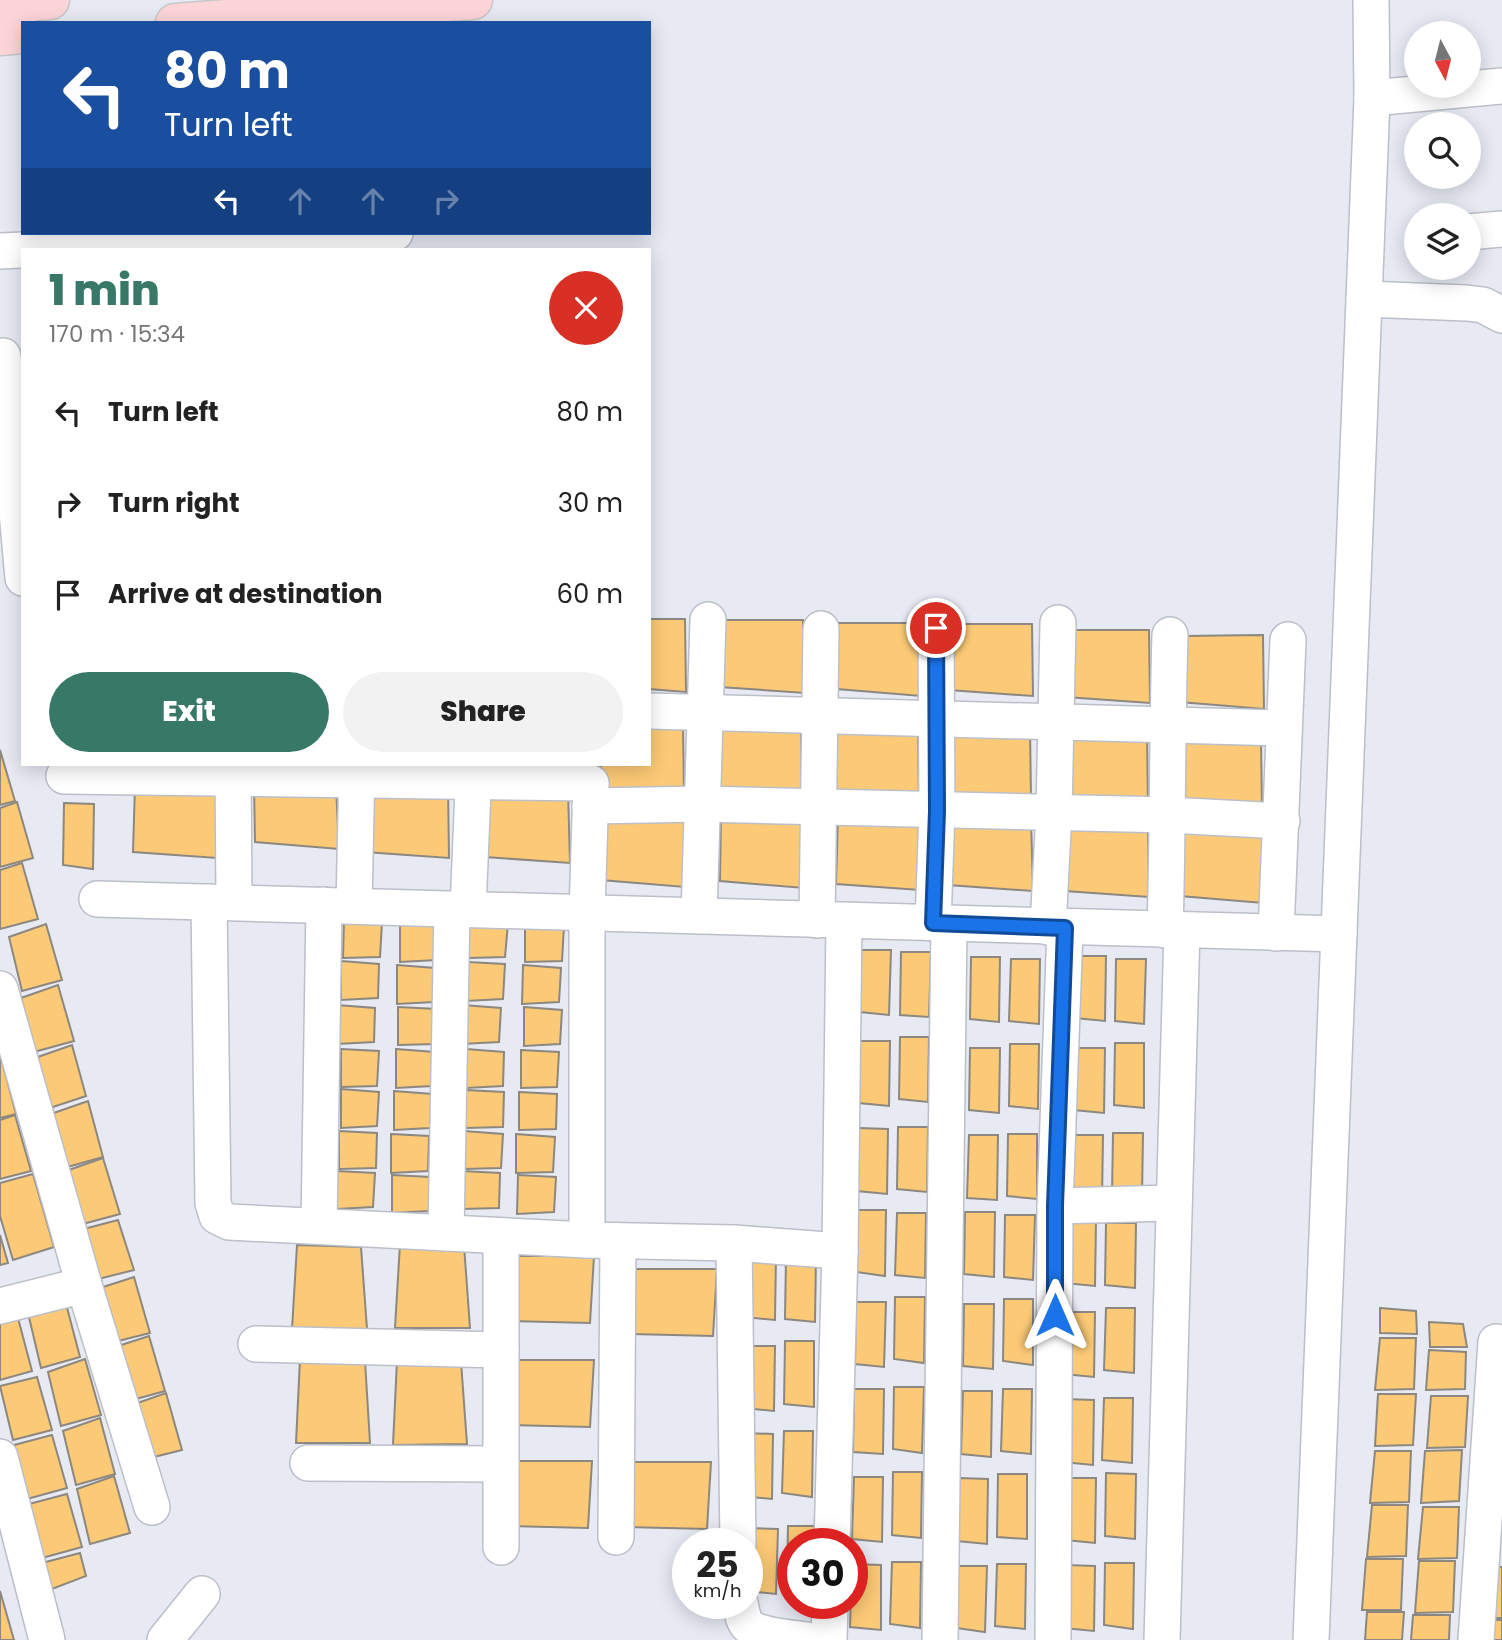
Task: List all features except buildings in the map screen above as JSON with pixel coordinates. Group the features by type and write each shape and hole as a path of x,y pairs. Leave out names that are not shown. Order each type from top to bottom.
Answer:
{"main road":[{"path":"0,4 50,0"},
{"path":"204,21 473,0"},
{"path":"0,36 21,34"}],"street":[{"path":"1311,1640 1372,98 1371,0"},
{"path":"1372,98 1502,86"},
{"path":"1481,231 1502,229"},
{"path":"71,248 355,235"},
{"path":"0,251 21,250"},
{"path":"1364,299 1467,303 1483,305 1502,315"},
{"path":"9,356 21,546"},
{"path":"699,916 708,620"},
{"path":"1053,1640 1056,927 1054,812 1058,623"},
{"path":"936,628 937,811 941,923 940,1640"},
{"path":"821,629 818,807 830,920 840,1251 832,1528"},
{"path":"1162,1640 1173,1203 1173,930 1167,725 1170,635"},
{"path":"1276,933 1288,640"},
{"path":"651,711 1283,728"},
{"path":"64,776 233,772 474,773 591,785 702,804 1169,815 1282,821"},
{"path":"233,772 221,902 214,1203 218,1216 229,1222 501,1236 734,1243 840,1251"},
{"path":"319,1226 339,906 356,772"},
{"path":"446,1233 460,909 474,773"},
{"path":"591,785 587,913 616,1537"},
{"path":"97,898 1339,934"},
{"path":"0,989 84,1285 152,1507"},
{"path":"1055,1206 1173,1203"},
{"path":"501,1236 501,1547"},
{"path":"734,1243 738,1528"},
{"path":"0,1306 84,1285"},
{"path":"1476,1640 1496,1342"},
{"path":"256,1344 501,1350"},
{"path":"0,1457 47,1640"},
{"path":"308,1464 501,1464"},
{"path":"165,1640 202,1594"},
{"path":"744,1619 751,1628 764,1633 807,1640"},
{"path":"829,1640 830,1619"}],"route":[{"path":"936,628 937,811 933,923 1065,928 1055,1206 1055,1315"}]}
